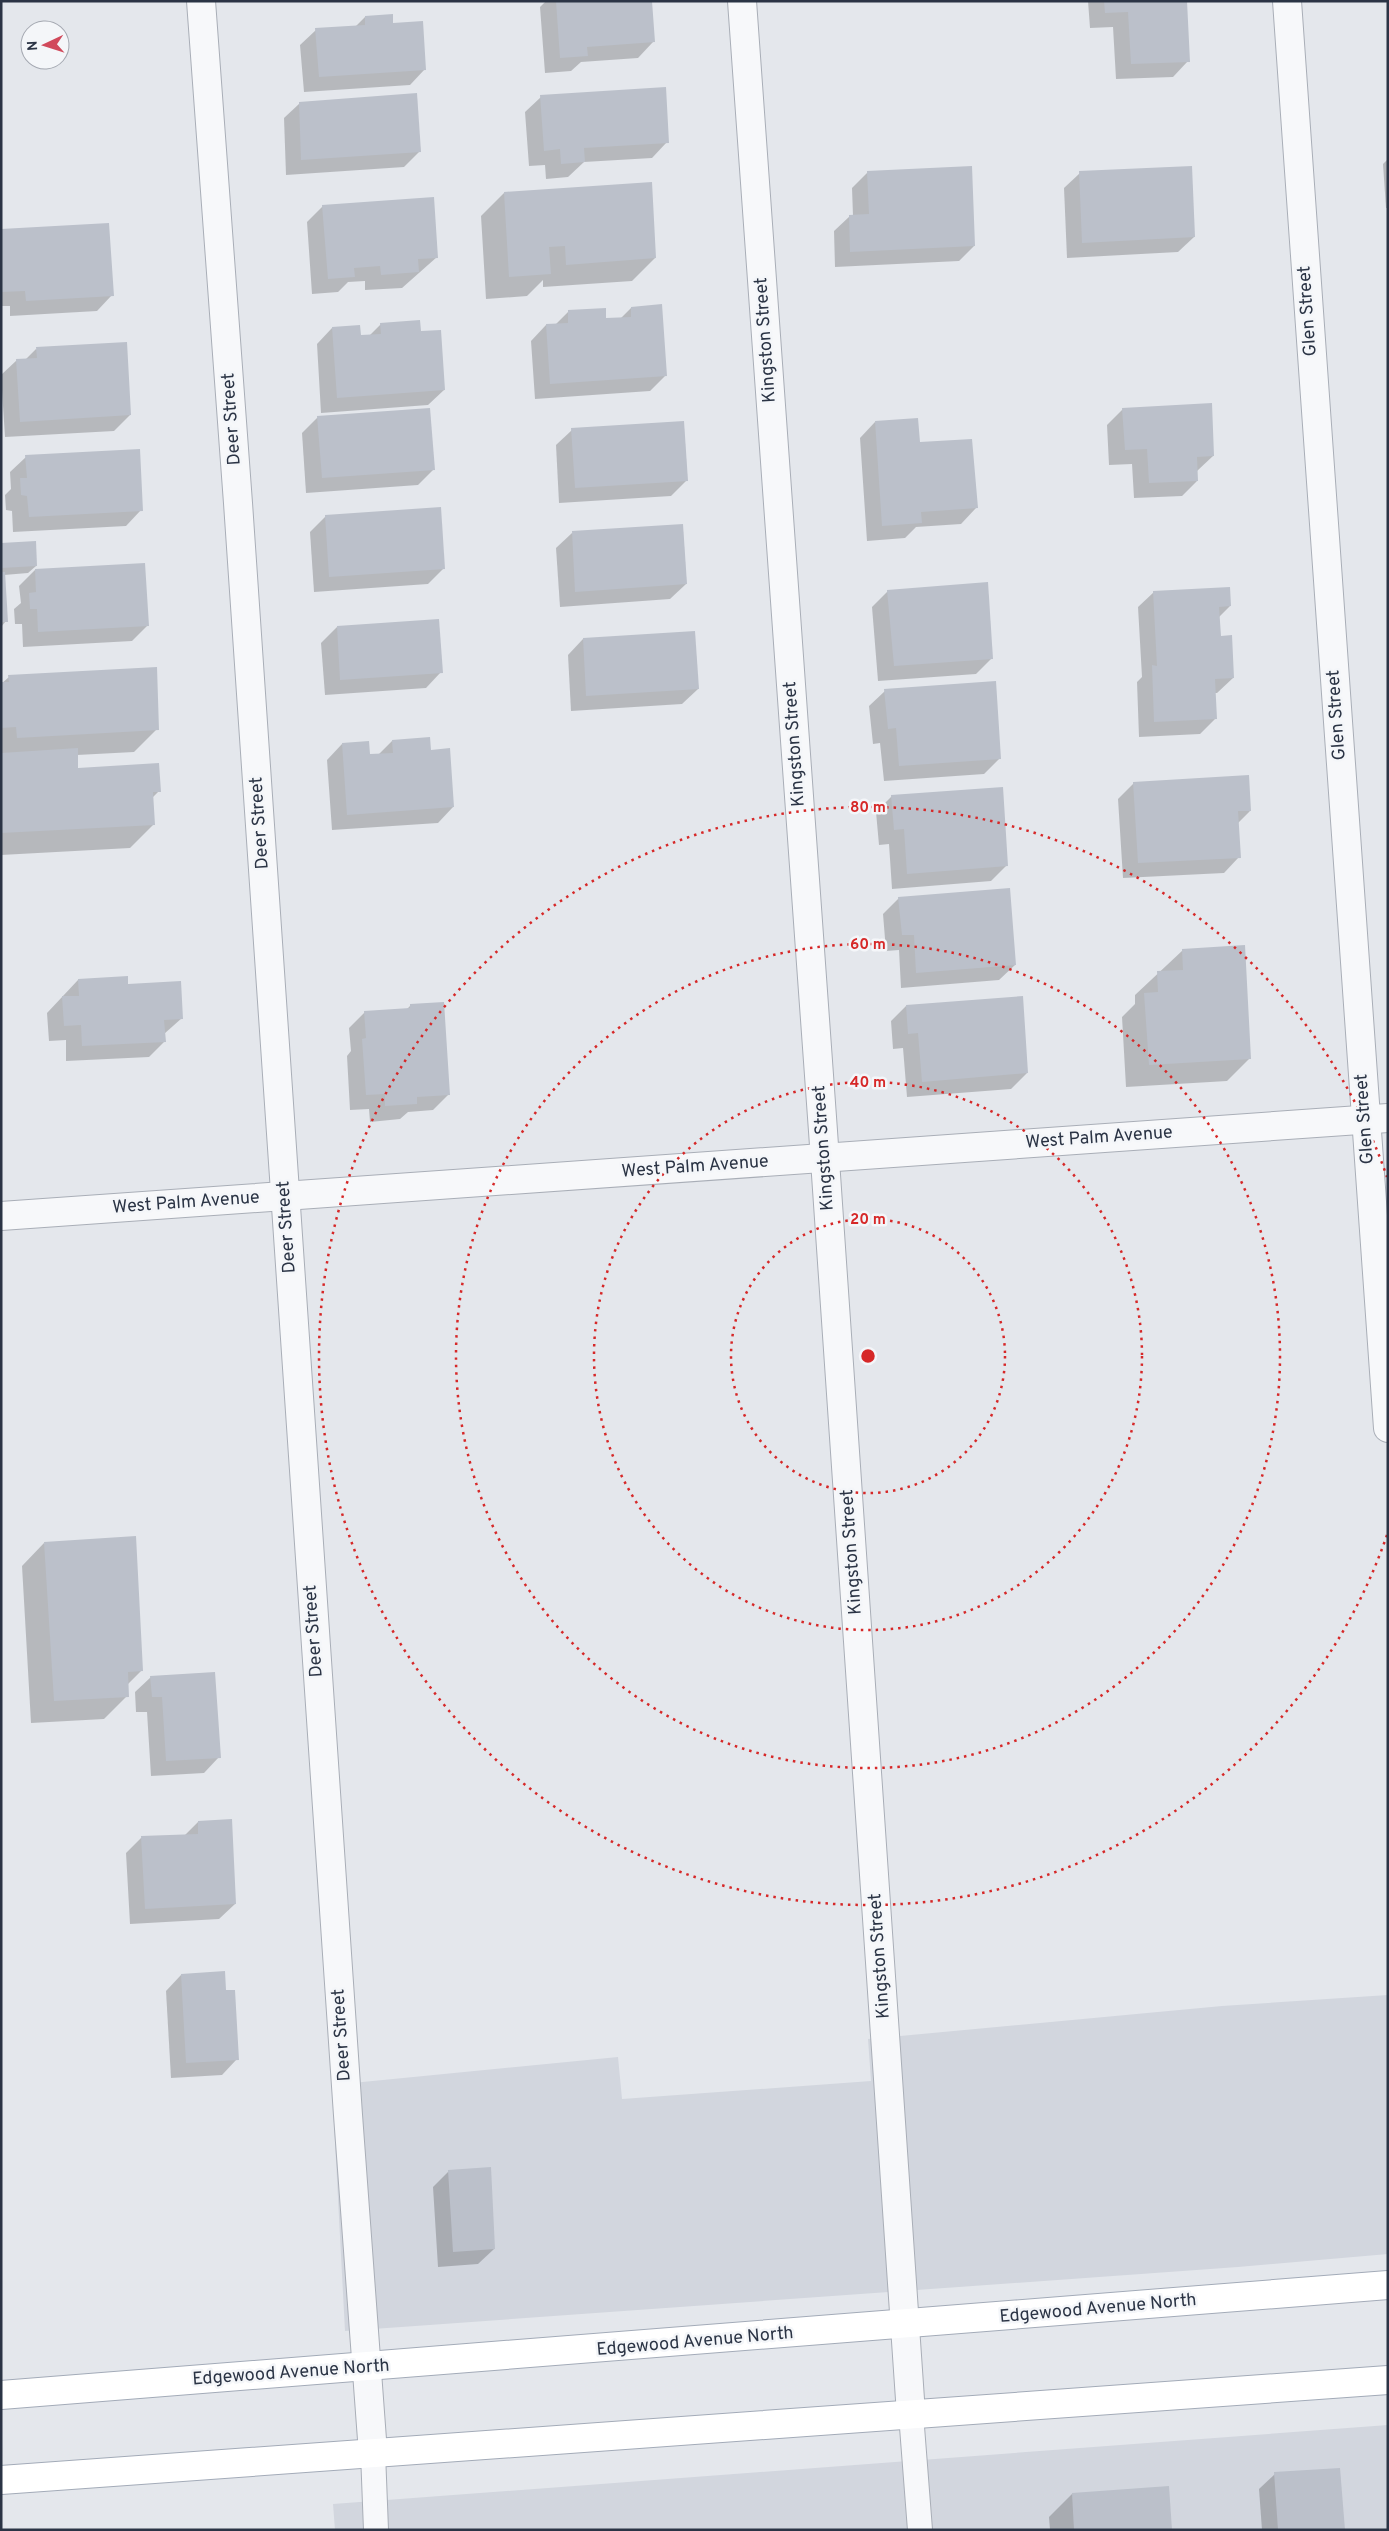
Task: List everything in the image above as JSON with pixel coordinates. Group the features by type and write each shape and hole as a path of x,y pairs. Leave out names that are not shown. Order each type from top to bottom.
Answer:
{"main road":[{"name":"Edgewood Avenue North","path":"1,2395 1388,2286"},
{"path":"1,2480 1388,2380"}],"street":[{"name":"Deer Street","path":"201,1 238,503 284,1196 373,2453"},
{"name":"Kingston Street","path":"742,1 825,1158 911,2414"},
{"name":"Glen Street","path":"1287,1 1376,1118 1388,1428"},
{"name":"West Palm Avenue","path":"1,1216 1376,1118"}],"lane":[{"path":"911,2414 920,2530"},
{"path":"373,2453 376,2530"}],"shaded area":[{"path":"1388,1995 1388,2254 1238,2267 345,2331 332,2085 618,2057 622,2099 871,2081 868,2039 1222,2006"},
{"path":"1388,2425 1388,2530 335,2530 333,2504"}],"building":[{"path":"556,1 652,1 655,42 587,47 588,56 560,58"},
{"path":"1104,1 1187,1 1190,62 1131,64 1128,12 1105,13"},
{"path":"393,14 393,23 423,21 426,70 319,77 315,28 365,25 365,16"},
{"path":"666,87 669,143 584,148 585,162 561,164 560,149 544,151 540,95"},
{"path":"417,93 421,152 301,160 299,102"},
{"path":"972,166 975,246 850,252 849,215 869,214 867,171"},
{"path":"1192,166 1195,237 1082,243 1079,171"},
{"path":"652,182 656,258 566,265 565,246 549,247 551,274 509,277 504,192"},
{"path":"434,197 438,258 418,259 419,272 381,275 380,266 354,268 355,277 328,279 322,205"},
{"path":"109,223 114,296 26,301 25,291 1,292 1,229"},
{"path":"662,304 667,376 550,384 546,324 568,323 568,310 606,308 606,318 631,317 631,307"},
{"path":"420,320 421,331 441,330 445,390 337,398 332,327 360,325 361,335 381,334 380,323"},
{"path":"127,342 131,415 20,422 16,359 37,358 36,347"},
{"path":"1212,403 1214,456 1197,457 1198,481 1149,483 1147,449 1125,450 1122,408"},
{"path":"430,408 435,470 322,478 317,416"},
{"path":"918,418 920,442 972,439 978,508 921,512 922,523 882,526 875,421"},
{"path":"684,421 688,481 575,488 571,428"},
{"path":"140,449 143,511 29,517 27,496 21,495 20,478 27,478 25,455"},
{"path":"441,507 445,569 329,577 325,515"},
{"path":"683,524 687,584 575,592 572,531"},
{"path":"36,541 37,566 1,568 1,543"},
{"path":"145,563 149,626 38,632 37,609 30,609 29,593 36,592 35,569"},
{"path":"1,572 5,572 8,622 1,622"},
{"path":"988,582 993,659 894,666 887,590"},
{"path":"1230,587 1231,606 1219,607 1221,636 1232,635 1234,678 1215,679 1217,719 1154,722 1152,665 1157,666 1153,591"},
{"path":"439,619 443,673 340,680 337,626"},
{"path":"695,631 699,689 586,696 583,638"},
{"path":"157,667 159,730 17,738 16,727 1,728 1,682 9,682 8,675"},
{"path":"996,681 1001,759 899,766 896,728 888,729 884,689"},
{"path":"430,737 431,750 450,748 454,807 347,815 342,743 369,741 370,754 393,753 392,740"},
{"path":"78,748 78,768 159,763 161,792 153,792 155,825 1,833 1,753"},
{"path":"1249,775 1251,811 1238,811 1241,858 1138,863 1133,782"},
{"path":"1003,787 1008,866 907,874 904,829 894,830 891,795"},
{"path":"1010,888 1016,965 916,973 914,935 902,935 898,897"},
{"path":"1245,945 1251,1059 1149,1065 1144,993 1158,992 1157,971 1183,970 1182,949"},
{"path":"128,976 128,984 181,981 183,1019 164,1020 166,1042 82,1046 81,1025 64,1026 62,996 79,996 78,979"},
{"path":"1023,996 1028,1073 922,1082 918,1033 908,1034 906,1005"},
{"path":"444,1002 450,1095 417,1097 417,1104 385,1106 385,1094 366,1095 362,1039 366,1038 364,1011 410,1008 410,1004"},
{"path":"136,1536 143,1671 128,1672 129,1697 54,1701 44,1542"},
{"path":"215,1672 221,1758 166,1761 162,1697 152,1697 150,1676"},
{"path":"232,1819 236,1904 145,1909 141,1836 198,1834 198,1821"},
{"path":"225,1971 226,1990 235,1990 239,2060 186,2063 181,1974"},
{"path":"491,2167 495,2249 453,2252 448,2170"},
{"path":"1340,2468 1345,2530 1278,2530 1274,2472"},
{"path":"1169,2486 1172,2530 1074,2530 1072,2493"}]}
